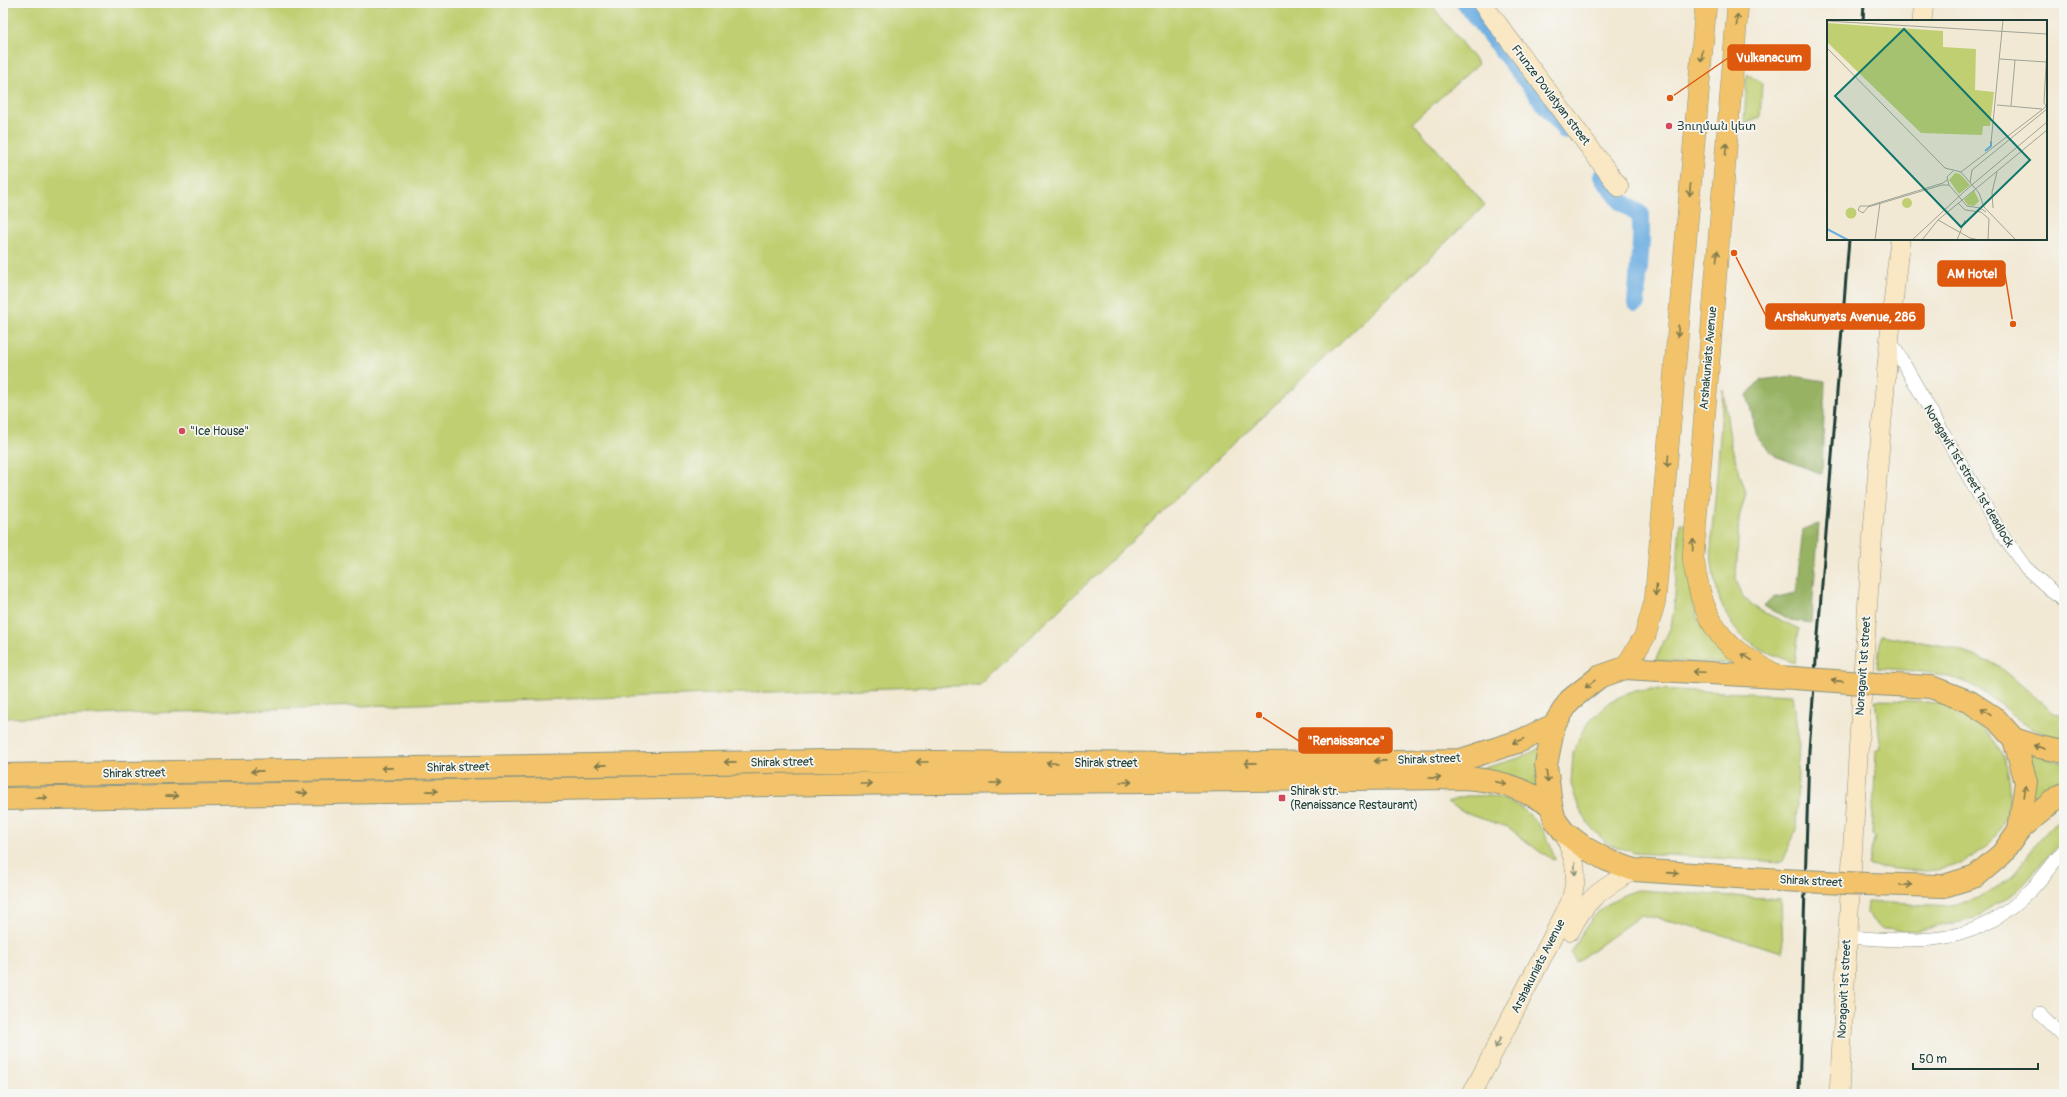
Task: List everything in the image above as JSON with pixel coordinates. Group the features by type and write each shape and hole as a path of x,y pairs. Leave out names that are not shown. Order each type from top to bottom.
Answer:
{"highway":[{"name":"Shirak street","path":"2014,739 1996,719 1970,702 1931,686 1876,684 1625,668 1598,677 1570,700 1554,725 1546,765 1551,805 1555,820 1564,832 1585,848 1601,857 1634,870 1781,880 1944,886 1976,876 2002,854 2019,830 2059,796 2064,794"},
{"name":"Shirak street","path":"3,775 826,761 1189,764 1461,760 1520,741 1554,725"},
{"path":"2014,739 2039,747 2064,752"},
{"path":"2014,739 2026,782 2019,830"},
{"name":"Shirak street","path":"3,799 827,784 1462,778 1486,779 1521,788 1551,805"}],"main road":[{"name":"Frunze Dovlatyan street","path":"1482,3 1619,187"},
{"path":"1625,668 1645,636 1655,601 1706,3"},
{"name":"Arshakuniats Avenue","path":"1738,3 1693,558 1697,586 1703,604 1717,629 1731,646 1787,678"},
{"path":"1922,20 1924,3"},
{"name":"Noragavit 1st street","path":"1839,1094 1860,692 1889,338 1900,240"},
{"name":"Arshakuniats Avenue","path":"1472,1094 1570,903 1576,886 1575,862 1564,832"},
{"name":"Arshakuniats Avenue","path":"1487,1094 1582,908 1602,889 1634,870"}],"street":[{"name":"Noragavit 1st street 1st deadlock","path":"1889,338 1999,530 2026,567 2064,602"},
{"path":"1847,937 1928,941 1967,933 1986,926 2006,912 2032,890 2064,850"},
{"path":"2040,1014 2064,1037"}],"green space":[{"path":"3,3 1430,3 1478,64 1413,122 1485,205 980,685 3,718"},
{"path":"1747,74 1762,83 1760,118 1744,124"},
{"path":"1793,376 1825,381 1822,474 1775,456 1758,439 1747,395 1760,380"},
{"path":"1723,390 1731,445 1746,493 1739,518 1736,580 1743,597 1759,610 1799,629 1795,663 1756,646 1743,637 1727,616 1717,590 1711,555"},
{"path":"1680,523 1685,524 1689,574 1695,611 1702,627 1711,639 1735,664 1655,661 1671,626 1674,609"},
{"path":"1819,524 1811,623 1791,620 1763,606 1772,598 1796,593 1803,529"},
{"path":"1881,635 1950,647 1999,666 2054,713 2064,715 2064,738 2050,736 2027,725 1986,694 1964,682 1928,673 1877,668"},
{"path":"1653,689 1792,695 1799,741 1796,830 1782,862 1635,853 1608,844 1592,829 1579,809 1571,784 1573,753 1579,738 1587,724 1611,701 1634,690"},
{"path":"1875,700 1936,703 1959,710 1969,716 1989,734 2002,755 2009,778 2009,801 2003,822 1990,842 1971,857 1946,868 1927,871 1868,865 1875,836 1872,835 1876,751 1881,749"},
{"path":"1540,748 1539,790 1481,769 1519,758"},
{"path":"2024,752 2064,763 2064,781 2028,799"},
{"path":"1466,796 1497,797 1518,806 1535,820 1542,829 1552,849 1555,860 1540,852 1508,827 1470,815 1447,802"},
{"path":"2064,817 2064,838 2017,891 1974,919 1915,931 1883,929 1874,922 1866,912 1867,902 1953,906 1977,898 1995,889 2014,874 2038,841 2052,826"},
{"path":"1638,890 1781,899 1783,952 1676,922 1641,915 1576,962 1571,953 1583,931 1597,913 1614,900 1625,894"}],"waterway":[{"path":"1465,3 1566,131"},
{"path":"1602,176 1622,202 1641,215 1641,242 1636,303"}],"railway":[{"path":"1863,20 1864,3"},
{"path":"1799,1094 1809,750 1849,240"}],"place":[{"name":"Vulkanacum","path":"1670,98"},
{"name":"Յուղման կետ","path":"1669,126"},
{"name":"Arshakunyats Avenue, 286","path":"1734,253"},
{"name":"AM Hotel","path":"2013,324"},
{"name":"\"Ice House\"","path":"182,431"},
{"name":"\"Renaissance\"","path":"1259,715"},
{"name":"Shirak str. (Renaissance Restaurant)","path":"1282,798"}]}
